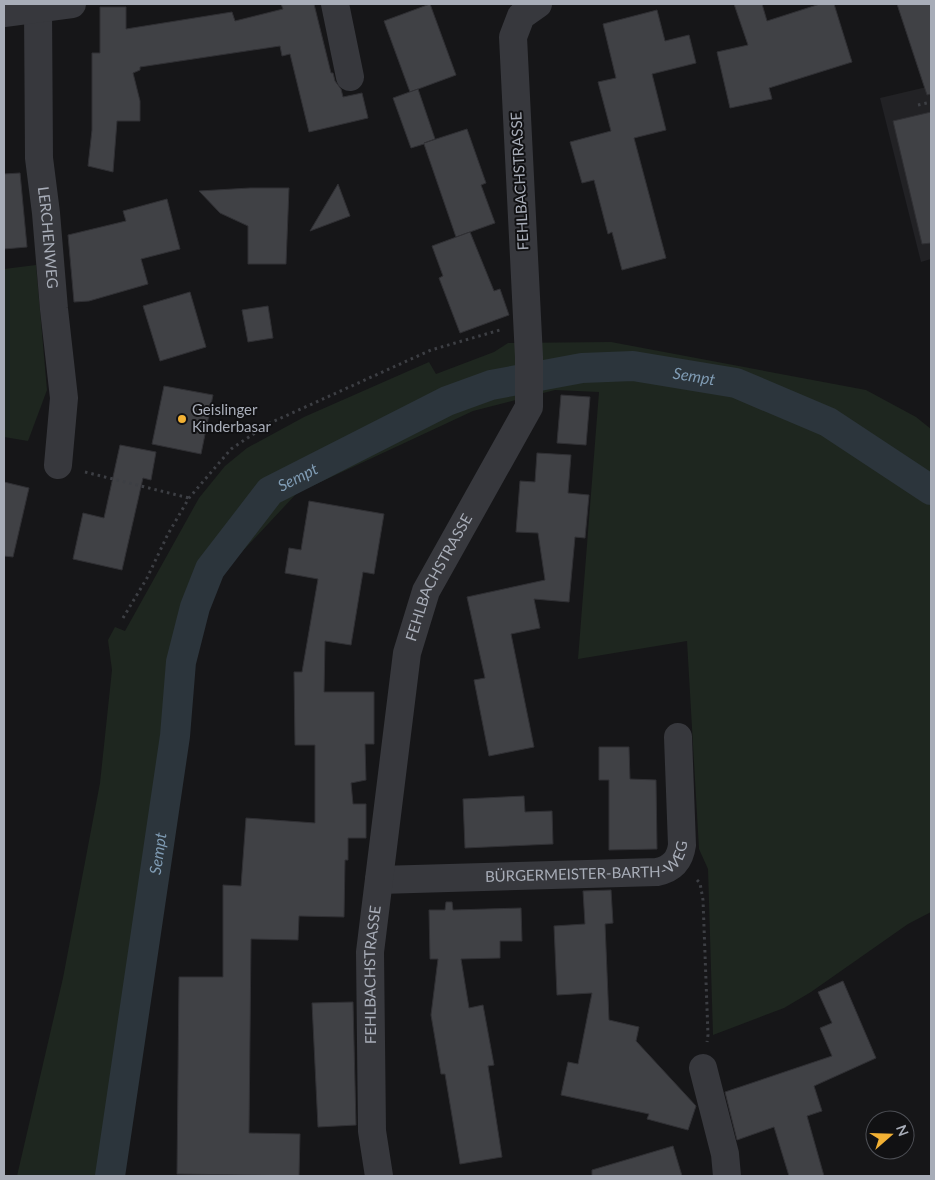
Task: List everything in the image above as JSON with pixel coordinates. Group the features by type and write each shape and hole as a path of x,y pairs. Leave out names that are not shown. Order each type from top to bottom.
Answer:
{"street":[{"path":"4,13 72,4"},
{"path":"335,4 350,77"},
{"name":"LERCHENWEG","path":"38,8 39,158 64,398 58,465"},
{"name":"FEHLBACHSTRASSE","path":"379,1176 372,1131 370,952 407,652 426,591 528,407 528,324 513,37 520,8"},
{"name":"BÜRGERMEISTER-BARTH-WEG","path":"379,880 657,872 664,870 675,864 682,845 678,737"},
{"path":"703,1068 725,1154 727,1176"}],"path":[{"path":"918,104 931,102"},
{"path":"123,618 147,578 188,498 232,449 270,423 431,350 486,333 528,324"},
{"path":"58,465 188,498"},
{"path":"675,864 690,871 700,883 704,900 708,1035 703,1068"}],"shaded area":[{"path":"931,86 931,259 921,262 880,98"},
{"path":"36,265 47,390 28,441 4,437 4,269"},
{"path":"611,342 866,390 916,417 931,429 931,912 908,924 811,992 784,1008 713,1035 708,869 699,849 687,641 578,659 599,392 555,390 473,411 297,493 224,571 169,695 115,1066 114,1176 17,1176 63,978 100,783 112,670 108,640 115,627 125,631 199,498 225,466 247,448 304,417 429,362 436,374 494,352 508,343"}],"building":[{"path":"281,4 314,4 331,73 333,73 335,81 341,89 343,97 362,93 368,118 309,132 290,54 282,56 280,46 140,67 140,70 133,73 140,101 140,121 117,121 113,172 88,166 92,130 92,53 100,53 100,7 126,7 126,29 232,12 235,21 283,9"},
{"path":"430,4 456,75 410,92 384,21"},
{"path":"734,4 762,4 767,21 820,4 834,4 852,62 769,88 772,99 730,108 717,52 748,45"},
{"path":"897,4 931,4 931,94 927,95"},
{"path":"657,10 665,41 689,35 696,63 652,74 666,130 634,138 666,258 622,270 612,232 608,234 594,180 582,183 570,142 611,131 598,82 616,78 603,24"},
{"path":"418,89 435,139 424,143 467,129 486,183 481,185 495,223 456,237 424,144 411,148 393,98"},
{"path":"931,112 931,243 922,244 893,121"},
{"path":"20,173 27,247 4,249 4,174"},
{"path":"338,184 350,216 310,231"},
{"path":"289,188 286,264 248,264 248,226 220,213 199,191"},
{"path":"167,199 180,249 141,259 148,284 89,301 74,302 68,235 126,221 123,211"},
{"path":"470,232 494,291 500,289 509,315 460,333 439,278 443,276 432,246"},
{"path":"190,292 206,347 160,361 143,306"},
{"path":"268,306 273,338 248,342 242,310"},
{"path":"164,386 213,395 201,454 152,444"},
{"path":"561,395 590,397 586,445 557,443"},
{"path":"120,445 156,452 151,480 143,478 122,570 73,559 83,513 104,518"},
{"path":"537,453 571,455 568,493 589,495 585,538 575,537 569,602 534,599 540,628 511,634 534,747 489,756 474,680 485,678 467,597 545,580 538,533 516,532 520,481 535,482"},
{"path":"4,482 29,488 13,557 4,556"},
{"path":"309,501 384,514 374,574 363,572 351,645 325,641 324,692 374,692 374,744 365,744 366,780 351,783 353,804 366,804 366,838 348,838 348,860 345,860 344,917 299,916 298,940 251,939 249,1133 300,1134 299,1176 177,1174 179,977 223,977 223,885 241,886 246,818 315,823 315,745 295,745 294,672 302,672 318,579 285,573 289,548 301,550"},
{"path":"599,747 629,747 630,779 656,780 657,849 609,850 609,780 599,780"},
{"path":"524,796 525,812 552,811 553,844 465,848 463,799"},
{"path":"611,890 613,923 605,924 609,1020 639,1027 636,1041 696,1106 688,1130 647,1119 649,1114 561,1095 568,1062 578,1064 592,993 557,995 554,926 585,924 583,891"},
{"path":"446,902 452,902 453,910 521,908 522,941 500,941 500,958 461,959 469,1008 483,1005 494,1065 488,1066 502,1157 460,1164 445,1074 441,1074 431,1015 438,959 430,959 429,910 445,910"},
{"path":"843,981 876,1058 814,1086 822,1111 807,1116 824,1176 789,1176 774,1127 737,1140 725,1092 832,1056 820,1028 832,1023 818,992"},
{"path":"353,1002 356,1125 318,1127 312,1003"},
{"path":"673,1146 682,1176 592,1176 592,1170"}],"waterway":[{"name":"Sempt","path":"110,1176 175,736 181,662 195,607 210,569 270,491 447,401 491,385 582,368 633,366 736,383 828,422 931,490"}],"place":[{"name":"Geislinger Kinderbasar","path":"182,419"}]}
